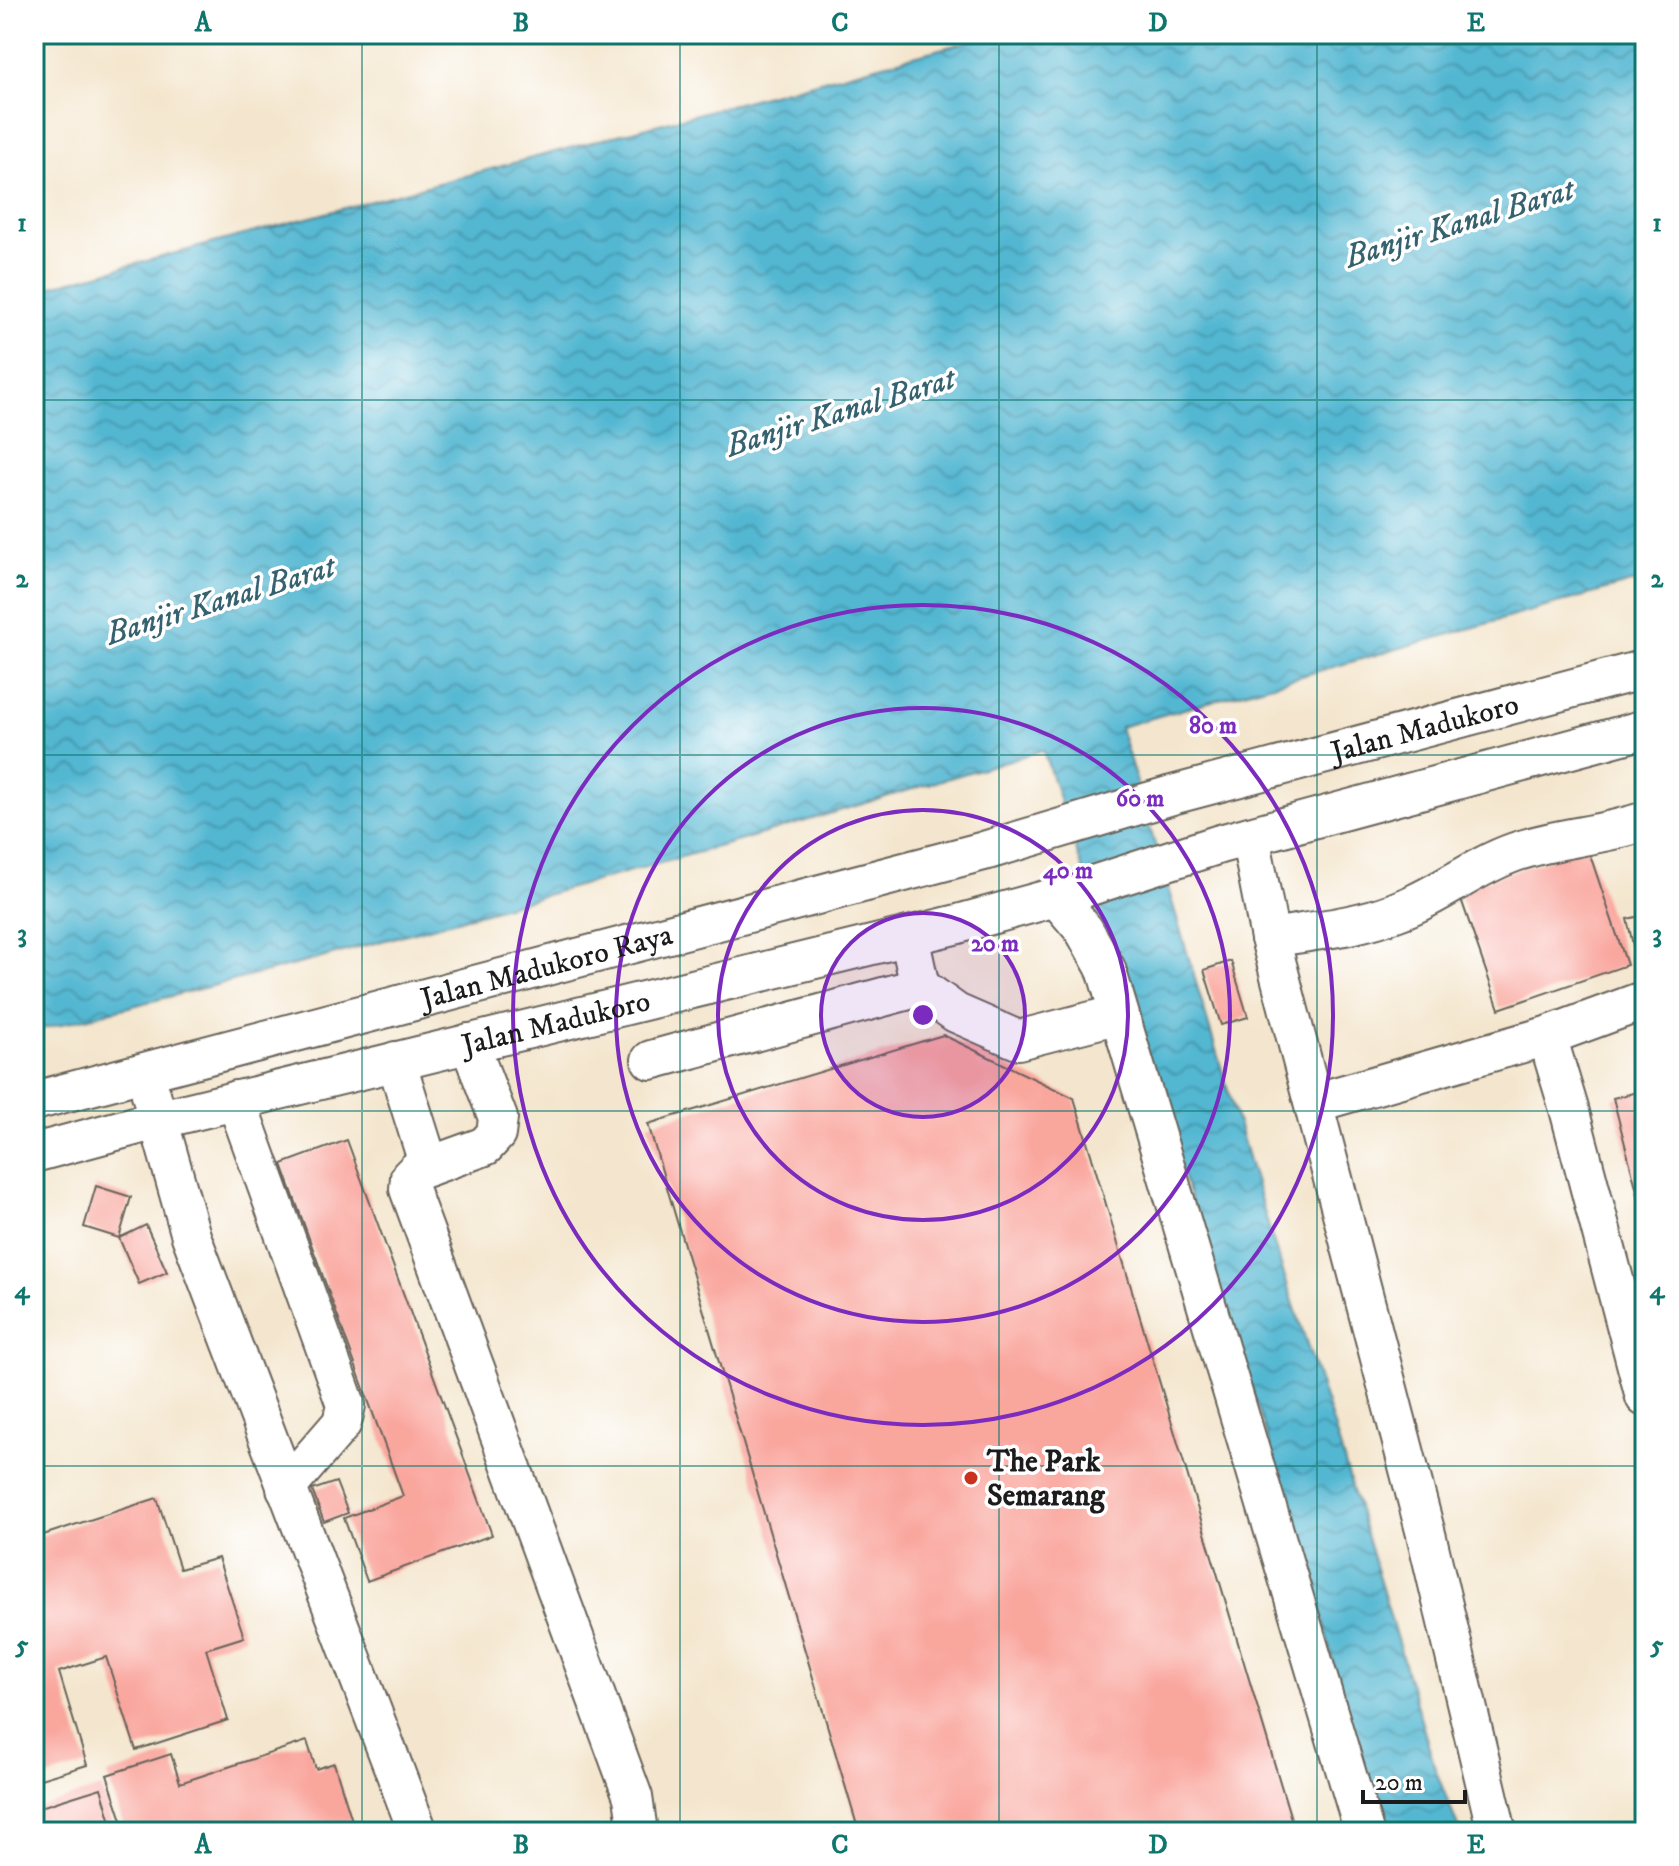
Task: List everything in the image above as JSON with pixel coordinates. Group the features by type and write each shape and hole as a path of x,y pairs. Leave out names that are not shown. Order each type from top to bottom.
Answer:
{"street":[{"name":"Jalan Madukoro","path":"1059,830 1188,790 1645,669"},
{"name":"Jalan Madukoro","path":"34,1153 236,1100 909,936 1066,893 1222,844 1645,729"},
{"path":"1270,938 1393,913 1422,901 1502,856 1537,845 1624,829 1645,821"},
{"name":"Jalan Madukoro Raya","path":"34,1101 1059,830"},
{"path":"1222,844 1270,938 1427,1538 1497,1832"},
{"path":"1066,893 1106,969 1364,1832"},
{"path":"909,936 920,987 956,1013 1018,1040 1119,1014"},
{"path":"651,1060 920,987"},
{"path":"1314,1103 1547,1036 1645,1000"},
{"path":"1547,1036 1645,1397"},
{"path":"469,1043 498,1118 496,1134 485,1146 413,1174 409,1189 633,1797 638,1832"},
{"path":"396,1061 429,1166"},
{"path":"145,1072 191,1236 418,1832"},
{"path":"236,1100 346,1405 342,1423 286,1488"}],"water":[{"name":"Banjir Kanal Barat","path":"996,34 1645,34 1645,579 1120,727 1272,1238 1333,1423 1436,1771 1460,1832 1378,1832 1361,1783 1315,1586 1043,750 742,840 314,960 34,1031 34,291"}],"building":[{"path":"1587,846 1627,965 1499,1009 1458,890"},
{"path":"1645,915 1645,947 1634,949 1627,919"},
{"path":"1231,961 1248,1017 1221,1025 1204,970"},
{"name":"The Park Semarang","path":"943,1035 1074,1098 1295,1832 859,1832 648,1124"},
{"path":"1645,1090 1645,1218 1644,1218 1613,1098"},
{"path":"347,1140 492,1535 367,1581 344,1518 403,1496 282,1164"},
{"path":"96,1186 131,1197 119,1238 84,1227"},
{"path":"146,1225 167,1272 139,1284 119,1238"},
{"path":"336,1482 348,1513 324,1522 312,1490"},
{"path":"157,1498 180,1569 218,1558 244,1637 206,1649 228,1720 136,1750 106,1657 59,1672 87,1765 34,1781 34,1538"},
{"path":"307,1741 316,1769 334,1763 355,1830 126,1832 107,1775 171,1754 180,1783"},
{"path":"101,1788 114,1832 34,1832 34,1809"}],"place":[{"name":"The Park Semarang","path":"971,1478"}]}
